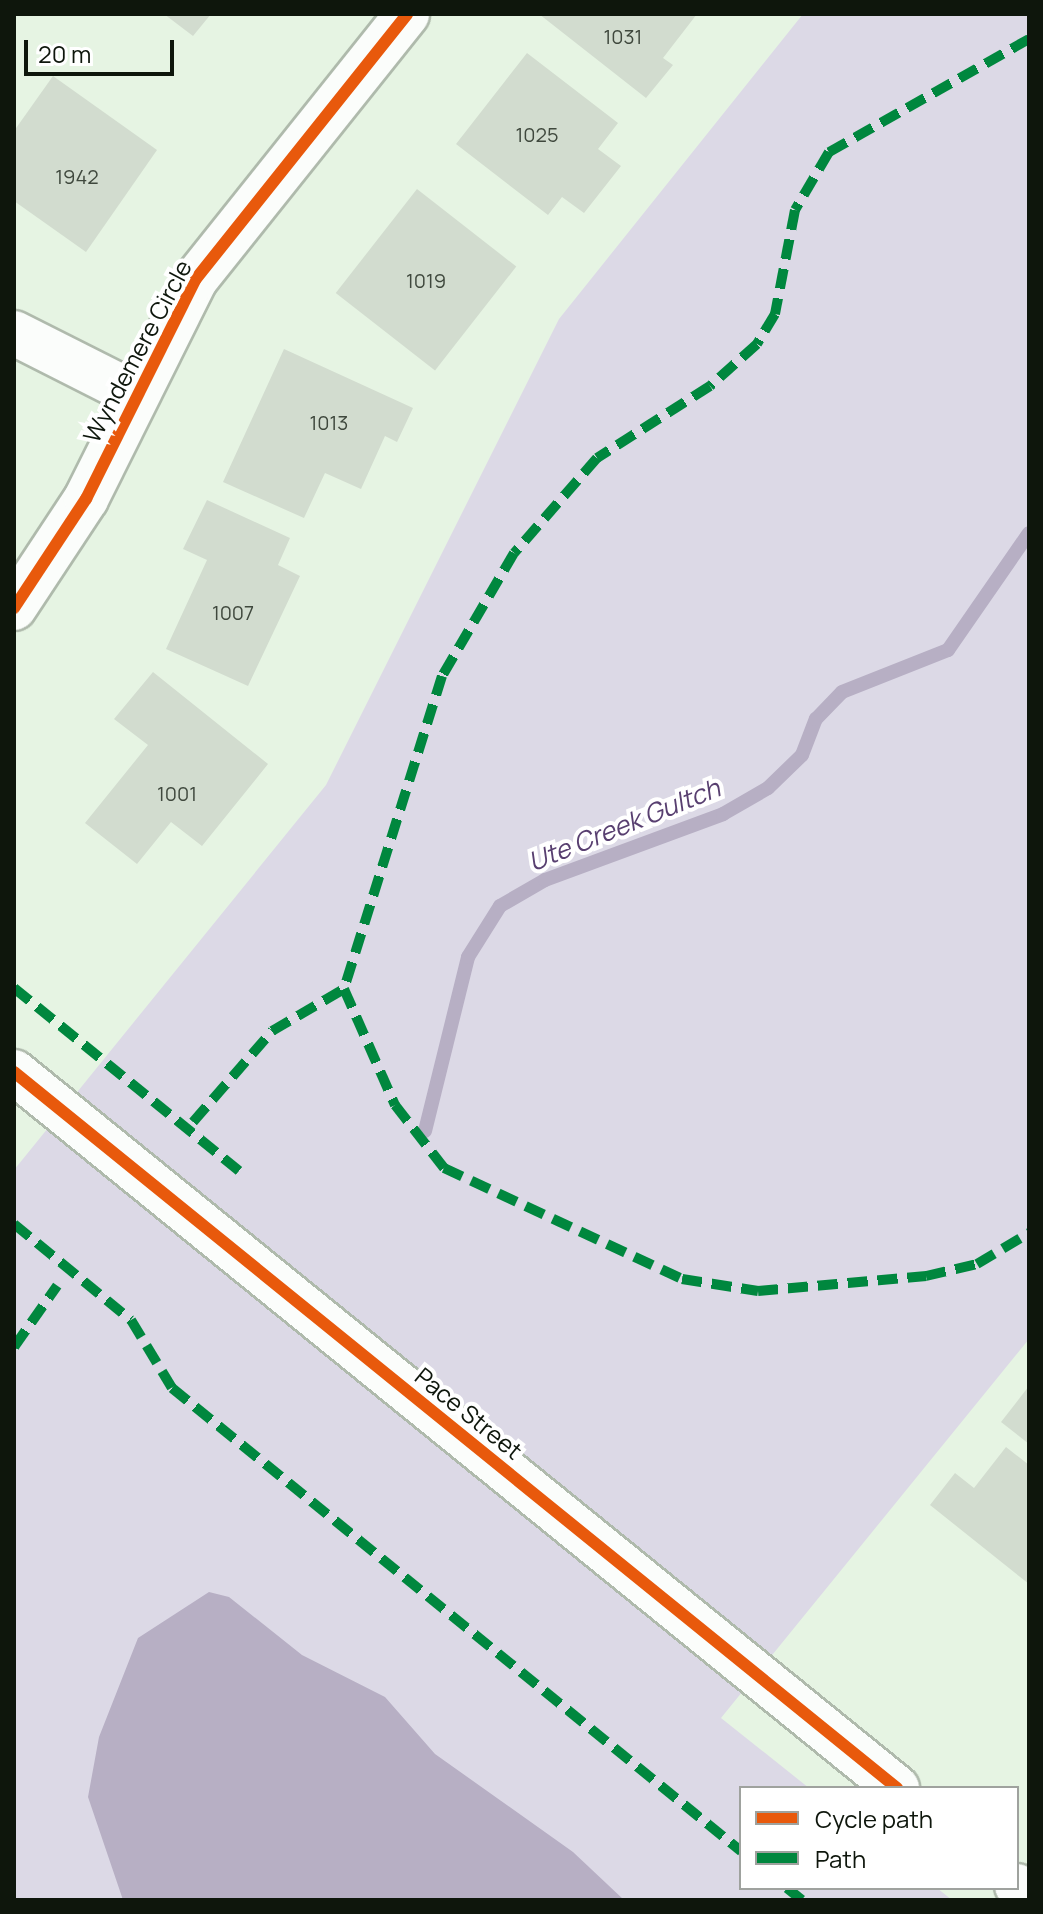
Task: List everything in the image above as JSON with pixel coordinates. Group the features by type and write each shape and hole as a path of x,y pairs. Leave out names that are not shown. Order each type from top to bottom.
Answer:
{"main road":[{"name":"Wyndemere Circle","path":"14,608 86,499 135,394 195,280 407,14"},
{"path":"14,333 135,394"},
{"name":"Pace Street","path":"14,1072 895,1786"}],"shaded area":[{"path":"803,14 1029,14 1029,1339 721,1718 806,1786 739,1786 739,1890 940,1890 952,1900 14,1900 14,1170 326,785 559,319"},
{"path":"209,1592 229,1597 302,1655 385,1697 435,1754 573,1852 624,1900 123,1900 88,1797 99,1737 138,1638"}],"building":[{"path":"164,14 211,14 193,36"},
{"path":"539,14 697,14 663,58 673,65 646,98"},
{"path":"527,53 618,123 598,149 621,166 584,213 562,197 548,215 456,144"},
{"path":"53,76 157,150 86,252 14,201 14,131"},
{"path":"417,189 516,267 435,371 336,293"},
{"path":"284,349 413,408 397,442 385,436 361,489 325,473 304,518 223,482"},
{"path":"207,500 290,538 278,565 300,576 248,686 166,649 207,560 183,549"},
{"path":"153,672 268,764 202,846 171,822 137,864 85,823 148,745 114,719"},
{"path":"1029,1386 1029,1444 1001,1422"},
{"path":"1006,1447 1029,1465 1029,1584 930,1505 955,1473 974,1488"}],"waterway":[{"name":"Ute Creek Gultch","path":"425,1131 468,957 500,906 545,880 723,814 768,788 802,755 816,719 842,692 948,650 1029,533"}],"marked path":[{"path":"1029,39 829,152 795,210 775,314 757,344 710,386 597,458 514,553 442,676 344,989 395,1105 444,1168 682,1279 758,1291 926,1276 977,1264 1029,1233"},
{"path":"14,988 239,1171"},
{"path":"193,1122 272,1031 344,989"},
{"path":"14,1224 131,1320 172,1388 739,1849"},
{"path":"14,1347 57,1286"},
{"path":"790,1890 802,1900"}],"cycle path":[{"path":"14,608 86,499 195,280 407,14"},
{"path":"14,1072 895,1786"}]}
